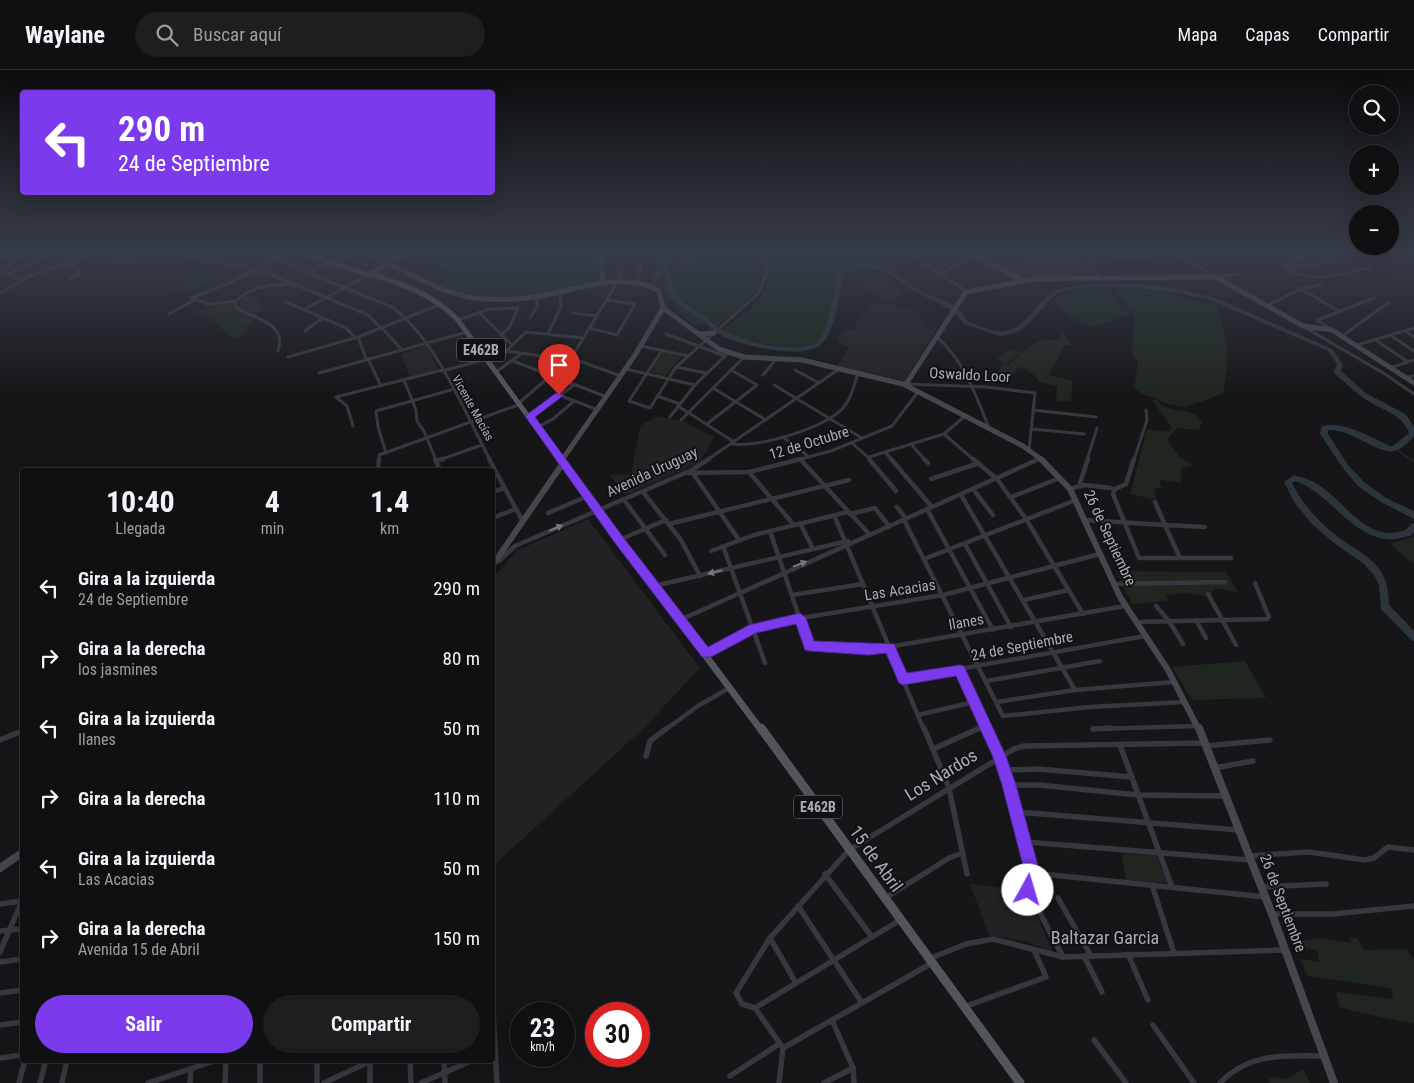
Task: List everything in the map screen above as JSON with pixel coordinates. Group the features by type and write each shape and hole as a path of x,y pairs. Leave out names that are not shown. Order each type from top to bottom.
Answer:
{"main road":[{"name":"E462B","path":"438,300 458,320 619,540 706,654"},
{"name":"15 de Abril","path":"706,654 1020,1083"}],"street":[{"path":"169,314 191,300"},
{"path":"197,300 209,304 234,301 237,309 262,319 281,335 282,342 278,351"},
{"path":"305,310 322,300"},
{"path":"331,300 368,316 402,350"},
{"name":"Vicente Macías","path":"377,300 392,307 407,318 428,343 451,390 482,445 492,468"},
{"path":"530,318 537,306 536,300"},
{"path":"548,334 561,307 561,300"},
{"path":"378,468 379,455 470,424 520,403 570,359 607,300"},
{"path":"589,328 617,335 635,304 609,300"},
{"name":"26 de Septiembre","path":"661,300 663,308 711,345 727,354"},
{"path":"662,350 629,401 650,408 676,367 752,300"},
{"path":"906,385 960,300"},
{"path":"1256,300 1385,374 1414,394"},
{"path":"1266,306 1279,300"},
{"path":"1320,300 1341,312"},
{"path":"1369,300 1317,320 1408,377 1414,383"},
{"path":"286,302 321,319 346,328 356,337 381,386"},
{"path":"1342,336 1388,303"},
{"path":"288,358 382,328 443,304"},
{"path":"458,320 493,308 518,308 509,328 501,335"},
{"path":"495,562 626,369 663,308"},
{"path":"479,312 512,345"},
{"path":"574,313 597,316"},
{"path":"305,331 321,319"},
{"path":"1310,331 1325,325"},
{"path":"1303,326 1332,330"},
{"path":"1357,345 1414,328"},
{"path":"1405,331 1414,337"},
{"path":"319,373 467,332"},
{"path":"583,338 526,332 506,352 570,359 621,376"},
{"path":"699,334 714,333"},
{"path":"711,345 714,333"},
{"name":"26 de Septiembre","path":"666,334 727,354 744,357 797,359 906,385 1029,450 1040,458 1070,489 1125,606 1174,682 1197,726 1272,914 1335,1083"},
{"path":"1390,335 1414,351"},
{"path":"937,337 944,342 972,386 989,428"},
{"path":"1374,339 1408,362"},
{"path":"641,346 688,356"},
{"path":"496,372 521,354"},
{"path":"670,417 695,384 727,354"},
{"path":"681,420 744,357"},
{"path":"763,375 777,358"},
{"path":"353,426 347,406 336,397 487,360"},
{"path":"1393,368 1414,360"},
{"path":"513,361 607,397"},
{"path":"676,367 706,373"},
{"path":"626,369 695,384"},
{"name":"Avenida Uruguay","path":"495,564 515,546 690,472 839,369"},
{"path":"706,424 757,384 731,370"},
{"path":"795,370 819,383"},
{"path":"657,396 679,405 733,443 741,445 783,437 829,418 845,405 858,373"},
{"path":"1408,377 1414,376"},
{"path":"404,380 413,400 417,421 428,439 439,468"},
{"path":"530,416 574,385"},
{"path":"774,385 862,438"},
{"name":"Oswaldo Loor","path":"906,385 972,386 1035,393 1033,410"},
{"path":"713,388 766,420"},
{"path":"386,453 378,427 376,410 451,390"},
{"name":"12 de Octubre","path":"690,472 749,472 809,458 892,426 918,392"},
{"path":"559,395 598,410"},
{"path":"538,427 558,415 574,401"},
{"path":"1029,450 1033,410 1096,417"},
{"path":"1142,564 1113,492 1126,484 1147,420 1146,410"},
{"path":"868,457 944,434 965,416"},
{"path":"1079,486 1097,428"},
{"path":"1031,429 1084,434"},
{"path":"944,434 997,479 1011,497 1083,614"},
{"path":"783,437 809,458"},
{"path":"852,442 868,457 896,490"},
{"path":"911,444 928,463"},
{"path":"436,461 482,445"},
{"path":"885,452 930,508 949,550 993,630"},
{"path":"680,620 784,570 870,535 1040,458"},
{"path":"801,460 870,535"},
{"path":"931,479 979,463"},
{"path":"690,472 739,540"},
{"path":"749,472 793,524"},
{"name":"Vicente Macías","path":"495,474 522,520"},
{"path":"1011,497 1060,478"},
{"path":"619,540 646,528 668,522 720,513 849,480"},
{"path":"1070,489 1079,486 1105,490 1111,488"},
{"path":"495,491 504,488"},
{"path":"974,489 993,515"},
{"path":"643,492 681,540 700,576"},
{"path":"961,495 1075,690"},
{"path":"548,513 588,496"},
{"path":"624,500 665,555"},
{"path":"924,559 1076,500"},
{"path":"1156,502 1180,558"},
{"path":"712,551 739,540 793,524 874,508 889,526"},
{"path":"896,508 905,519 1003,716 1090,707 1185,702"},
{"path":"495,517 516,509"},
{"path":"834,515 949,788 967,874"},
{"path":"1085,520 1205,527"},
{"path":"800,523 813,549"},
{"path":"770,531 800,618"},
{"path":"507,542 509,546 515,546"},
{"path":"654,586 813,549 846,544"},
{"path":"965,544 1011,627"},
{"path":"724,546 765,663"},
{"name":"Las Acacias","path":"706,654 753,628 800,618 943,595 1100,554"},
{"path":"1139,558 1231,558"},
{"path":"1114,584 1225,582"},
{"path":"1136,622 1267,619 1269,617 1255,583"},
{"path":"792,595 863,584"},
{"path":"1024,600 1069,590"},
{"path":"1208,594 1236,645"},
{"name":"Ilanes","path":"800,618 809,646 869,650 964,636 1125,606"},
{"path":"1156,606 1169,621 1183,644"},
{"path":"1196,620 1206,638"},
{"name":"24 de Septiembre","path":"903,679 1145,636"},
{"path":"987,681 1100,661"},
{"path":"960,670 1000,756 1009,785 1033,873 1028,890 1063,957"},
{"path":"997,702 1075,690 1174,682"},
{"path":"646,756 650,741 698,706 730,686"},
{"path":"918,714 974,702"},
{"path":"933,750 986,726"},
{"path":"1093,729 1197,726"},
{"path":"0,740 20,732"},
{"name":"Los Nardos","path":"755,1008 742,1004 736,992 770,938 825,874 849,850 1000,756 1024,746 1205,744 1270,740"},
{"path":"1120,745 1172,887"},
{"path":"1214,768 1253,761"},
{"path":"1004,770 1038,769 1132,777"},
{"path":"1009,785 1039,785 1138,795 1225,796"},
{"path":"1017,812 1238,830"},
{"path":"1026,842 1249,858 1309,852 1365,860 1374,858 1388,847 1414,850"},
{"path":"885,898 949,858 963,853"},
{"path":"0,868 20,854"},
{"path":"1033,873 1265,898"},
{"path":"825,874 872,937"},
{"path":"1261,887 1326,884"},
{"path":"1152,885 1174,953"},
{"path":"1058,898 1087,956 1102,992"},
{"path":"0,904 20,901"},
{"path":"0,952 20,906"},
{"path":"798,906 836,959 862,1003"},
{"path":"1272,914 1333,914 1414,906"},
{"path":"779,1083 781,1046 755,1008 900,920"},
{"path":"0,931 20,929"},
{"path":"770,938 796,982"},
{"name":"Baltazar Garcia","path":"730,1076 781,1046 862,1003 932,961 970,943 990,938 1063,957 1285,950"},
{"path":"964,1006 1046,977 1034,950"},
{"path":"1128,954 1148,1000"},
{"path":"0,962 20,959"},
{"path":"0,993 20,990"},
{"path":"832,1020 853,1068 854,1083"},
{"path":"0,1025 20,1022"},
{"path":"1153,1025 1194,1083"},
{"path":"1094,1040 1126,1083"},
{"path":"0,1058 20,1055"},
{"path":"1220,1083 1232,1069 1253,1060 1289,1056 1324,1056"},
{"path":"495,1062 497,1083"},
{"path":"19,1083 25,1063"},
{"path":"40,1083 45,1063"},
{"path":"62,1083 65,1063"},
{"path":"148,1083 207,1063"},
{"path":"225,1083 226,1063"},
{"path":"260,1063 260,1083"},
{"path":"317,1063 317,1083"},
{"path":"324,1083 367,1063"},
{"path":"370,1083 371,1063"},
{"path":"410,1063 411,1083"},
{"path":"444,1063 445,1083"},
{"path":"420,1083 466,1063"},
{"path":"190,1083 191,1068"},
{"path":"824,1083 853,1068"}],"shaded area":[{"path":"242,300 258,300 265,310 250,312 237,305"},
{"path":"668,300 675,300 707,323 702,316 680,301 749,300 711,331 708,324 693,325 677,312 679,310 674,307 672,301"},
{"path":"758,300 833,300 825,329 819,339 812,346 804,349 790,349 743,340 722,330"},
{"path":"1054,300 1118,300 1130,314 1093,327 1078,321 1052,303"},
{"path":"1122,300 1193,300 1216,306 1226,339 1227,350 1223,394 1185,407 1163,403 1155,397 1147,396 1134,389 1138,363 1132,353 1134,316"},
{"path":"873,301 919,312 925,327 938,327 905,381 837,366 849,348 836,340 843,330 853,330 858,318"},
{"path":"204,303 213,303 214,307 229,303 256,319 246,325 248,331 235,339 208,317 196,313 205,308"},
{"path":"1063,332 1073,346 1065,345 1049,375 1073,381 1071,401 1056,402 1057,386 1039,382 1034,375 1022,367 1016,369 1009,380 995,379 1002,364 1008,365 1019,356 1009,351 1017,356 1006,364 997,359 1008,351 1005,349 1022,353 1038,342 1058,339"},
{"path":"426,345 438,369 410,377 401,355"},
{"path":"663,352 681,357 665,376 650,372"},
{"path":"1155,399 1170,409 1190,412 1202,422 1199,430 1177,428 1167,440 1180,458 1194,465 1181,468 1181,483 1160,480 1161,488 1154,489 1156,500 1130,494 1147,429 1169,432 1172,428 1152,400"},
{"path":"657,416 682,421 715,437 698,464 625,495 609,474 631,475 640,426"},
{"path":"588,519 700,668 643,729 495,864 495,576 518,550"},
{"path":"1414,536 1414,564 1390,544"},
{"path":"1116,571 1226,572 1238,592 1215,588 1209,597 1184,593 1166,595 1168,601 1132,604"},
{"path":"1245,661 1266,698 1192,700 1172,667"},
{"path":"1121,854 1157,855 1167,883 1126,880"},
{"path":"970,884 1025,890 1053,952 1024,941 989,935"},
{"path":"1349,937 1357,938 1364,950 1406,949 1414,960 1414,1024 1340,1008 1336,992 1393,999 1391,988 1307,976 1301,959 1319,962 1317,950 1299,948 1297,941 1319,938 1351,943"},
{"path":"1303,1069 1310,1083 1269,1083 1269,1079 1274,1077 1287,1079"}],"waterway":[{"path":"678,300 720,332 734,339 772,348 786,349 810,348 818,344 827,329 835,300"},
{"path":"938,300 954,309 966,322 1000,334 1010,333 1018,329 1046,300"},
{"path":"1215,300 1330,350 1340,364 1337,372 1365,396 1404,418 1410,425 1413,434 1395,448 1389,449 1352,432 1336,427 1325,428 1324,434 1355,479 1390,504 1414,516"},
{"path":"1395,448 1414,462"},
{"path":"1414,526 1409,533 1394,536 1385,536 1372,532 1360,525 1320,489 1308,482 1294,478 1288,482 1297,500 1315,522 1337,541 1373,567 1383,585 1384,606 1414,637"}],"route":[{"path":"559,395 530,416 619,540 706,654 753,628 800,618 809,646 869,650 890,647 903,679 960,670 1000,756 1009,785 1033,873 1028,890"}]}
